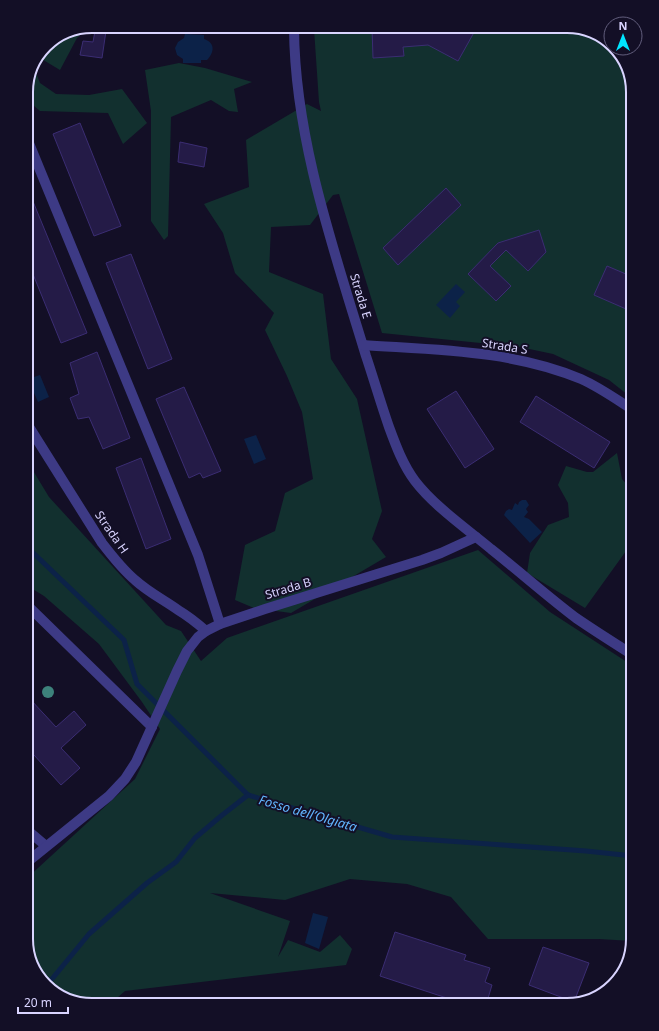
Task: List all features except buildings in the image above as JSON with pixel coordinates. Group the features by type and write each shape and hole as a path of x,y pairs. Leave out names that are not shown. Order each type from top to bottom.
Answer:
{"street":[{"name":"Strada E","path":"294,33 296,74 300,108 321,204 381,404 395,443 408,472 424,492 476,537"},
{"path":"33,153 198,555 220,624"},
{"name":"Strada S","path":"363,345 449,350 533,363 581,380 598,388 626,406"},
{"name":"Strada H","path":"33,433 102,543 115,560 134,580 180,610 206,630"},
{"path":"476,537 575,617 626,651"},
{"name":"Strada B","path":"33,857 109,796 125,779 136,762 187,651 198,637 206,630 272,606 411,564 476,537"},
{"path":"33,611 152,727"},
{"path":"33,835 46,846"}],"green space":[{"path":"314,33 571,33 586,36 603,46 603,56 614,56 620,66 625,81 626,92 626,393 609,380 553,354 520,347 382,333 339,194 333,195 310,225 271,227 269,272 323,294 331,359 357,399 382,511 372,539 386,557 291,613 254,608 235,600 245,545 275,531 285,493 313,479 302,412 265,330 274,313 235,273 223,233 204,204 249,187 246,140 307,104 321,111 319,102"},
{"path":"81,34 77,38 60,70 43,59 50,50 59,43"},
{"path":"179,63 205,68 252,82 234,89 238,112 229,111 211,100 171,117 168,236 164,240 151,221 151,111 145,70"},
{"path":"37,74 40,83 56,94 89,95 122,89 147,123 123,144 108,113 40,111 33,105 33,88"},
{"path":"617,453 622,479 626,484 626,551 585,608 527,573 530,553 548,525 569,517 568,503 558,485 566,466 587,472 593,472"},
{"path":"33,471 49,497 166,625 181,631 201,661 227,638 478,550 550,612 626,661 626,941 599,939 488,939 451,897 407,884 350,879 285,900 210,893 290,921 278,957 288,940 320,952 340,935 352,949 346,965 125,991 117,998 81,997 59,988 43,972 35,954 33,939 33,873 135,779 160,729 99,644 44,596 33,589"}],"water":[{"path":"185,34 204,35 204,39 211,43 213,48 207,60 201,60 201,63 183,63 183,59 177,55 175,48 178,42 184,38"},
{"path":"456,284 465,292 456,302 460,306 450,318 436,305"},
{"path":"40,375 49,397 38,402 33,390 33,377"},
{"path":"256,435 266,459 254,464 244,439"},
{"path":"522,500 526,500 529,505 526,509 528,512 524,517 529,519 542,532 530,543 504,515 509,509 512,510 515,503 518,505"},
{"path":"313,913 328,917 319,949 305,943"}],"waterway":[{"name":"Fosso dell’Olgiata","path":"33,553 124,640 137,684 248,795 392,837 626,855"},
{"path":"50,980 89,934 147,883 176,862 195,838 248,795"}]}
